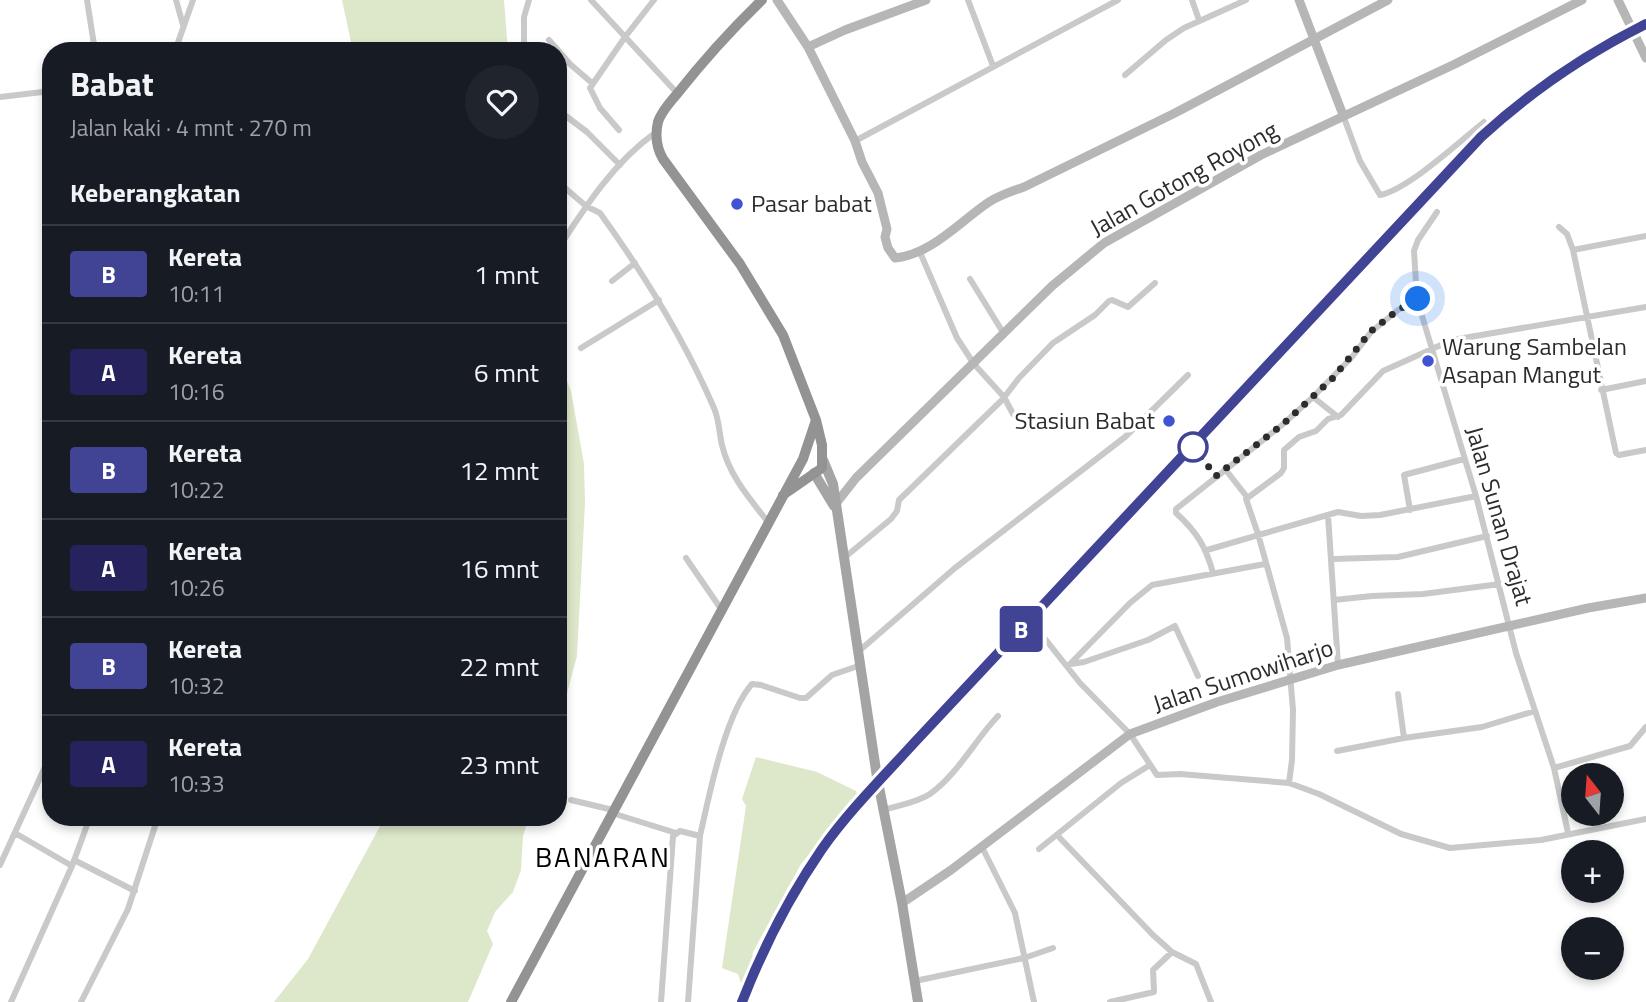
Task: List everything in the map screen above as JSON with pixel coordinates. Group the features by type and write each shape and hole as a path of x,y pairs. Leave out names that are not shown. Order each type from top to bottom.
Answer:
{"highway":[{"path":"762,0 715,47 660,117 657,149 767,305 783,335 817,420 821,434 822,468 783,495"},
{"path":"511,1002 803,459 817,420"},
{"path":"814,473 804,469 803,459 807,454 813,453 823,460"}],"main road":[{"path":"823,460 832,484 918,1002"},
{"path":"814,473 834,506"}],"street":[{"path":"87,0 94,42"},
{"path":"176,0 184,27"},
{"path":"178,42 193,0"},
{"path":"524,42 524,17 530,0"},
{"path":"591,0 677,93"},
{"path":"619,130 600,108 592,93 592,83 654,0"},
{"path":"777,0 808,47 855,141 878,193 887,229 885,237 891,256 895,258 905,257 932,245 1000,196 1024,187 1175,113 1388,0"},
{"path":"808,47 845,30 926,0"},
{"path":"968,0 993,66"},
{"path":"855,141 1118,0"},
{"path":"1192,0 1199,20"},
{"path":"1125,75 1166,40 1199,20 1246,0"},
{"path":"1299,0 1360,161 1380,195 1394,190 1417,175 1484,122"},
{"name":"Jalan Gotong Royong","path":"834,506 856,478 1052,286 1116,234 1251,160 1455,64 1582,0"},
{"path":"1618,0 1643,42 1646,58"},
{"path":"567,61 592,83"},
{"path":"0,97 42,92"},
{"path":"567,117 587,132 620,165"},
{"path":"567,234 586,206 620,165 657,132"},
{"path":"567,190 600,214 659,300 716,411 722,446 729,466 740,488 768,522"},
{"name":"Jalan Sunan Drajat","path":"1437,212 1418,240 1414,251 1418,299 1430,349 1476,496 1509,626 1554,768 1568,833"},
{"path":"1559,226 1567,234 1573,250 1616,453 1619,455 1646,450"},
{"path":"1573,250 1646,236"},
{"path":"919,250 957,338 974,364 1004,397 1013,414 1030,429"},
{"path":"612,281 635,263"},
{"path":"970,279 1004,334"},
{"path":"844,558 891,519 900,500 1004,397 1053,343 1094,315 1103,305 1112,300 1128,307 1155,283"},
{"path":"1213,573 1207,550 1176,513 1176,509 1313,397 1352,357 1371,331 1398,310 1418,299"},
{"path":"581,348 659,300"},
{"path":"1289,783 1293,735 1287,638 1258,534 1245,502 1247,497 1282,471 1284,450 1299,438 1314,433 1328,419 1338,417 1383,371 1452,340 1646,307"},
{"path":"859,651 956,568 1125,437 1188,375"},
{"path":"1601,390 1646,381"},
{"path":"1313,397 1338,417"},
{"path":"1410,510 1404,475 1464,459"},
{"path":"1225,469 1247,497"},
{"path":"1207,550 1338,512 1367,516 1476,496"},
{"path":"1328,515 1338,665"},
{"path":"1333,559 1398,557 1487,536"},
{"path":"686,558 721,609"},
{"path":"1069,665 1130,603 1152,585 1265,564"},
{"path":"1334,600 1423,594 1500,584"},
{"name":"Jalan Sumowiharjo","path":"902,903 982,847 1130,734 1217,702 1338,665 1646,598"},
{"path":"1069,665 1148,640 1175,626 1199,676"},
{"path":"1042,635 1069,665 1080,683 1130,734 1157,775 1180,774 1289,783 1319,794 1401,834 1450,848 1541,840 1646,819"},
{"path":"688,1002 700,836 726,734 743,694 752,684 806,698 832,674 861,665"},
{"path":"1398,694 1404,738"},
{"path":"1336,751 1482,727 1535,711"},
{"path":"884,810 909,804 930,794 951,774 998,716"},
{"path":"1554,768 1630,746 1646,727"},
{"path":"1039,849 1121,783 1150,765"},
{"path":"0,865 42,774"},
{"path":"571,800 676,833 700,836"},
{"path":"11,1002 87,826"},
{"path":"81,1002 113,942 135,891 155,826"},
{"path":"15,833 135,891"},
{"path":"661,1002 672,838 676,833"},
{"path":"1057,835 1172,952 1196,964 1211,1002"},
{"path":"982,847 1015,913 1034,1002"},
{"path":"915,981 1024,958 1053,948"},
{"path":"1110,1002 1154,992 1153,970 1172,952"}],"shaded area":[{"path":"342,0 504,0 507,42 351,42"},
{"path":"567,381 584,464 585,503 577,656 567,693"},
{"path":"756,757 817,772 856,791 858,796 801,864 753,952 745,995 738,974 722,968 746,806 742,799"},
{"path":"380,826 526,826 521,870 513,892 495,912 487,931 493,944 468,1002 274,1002 308,959"}],"railway":[{"path":"742,1002 768,943 799,886 832,835 878,782 1481,137 1559,75 1646,24"}],"train":[{"name":"B","path":"742,1002 774,929 798,885 824,847 914,743 1481,137 1551,79 1646,24"}],"place":[{"name":"Pasar babat","path":"737,204"},
{"name":"Warung Sambelan Asapan Mangut","path":"1428,361"},
{"name":"Stasiun Babat","path":"1169,421"}],"district":[{"name":"BANARAN","path":"603,857"}],"route":[{"path":"1193,447 1216,476 1282,425 1333,378 1371,331 1398,310 1418,299"}]}
